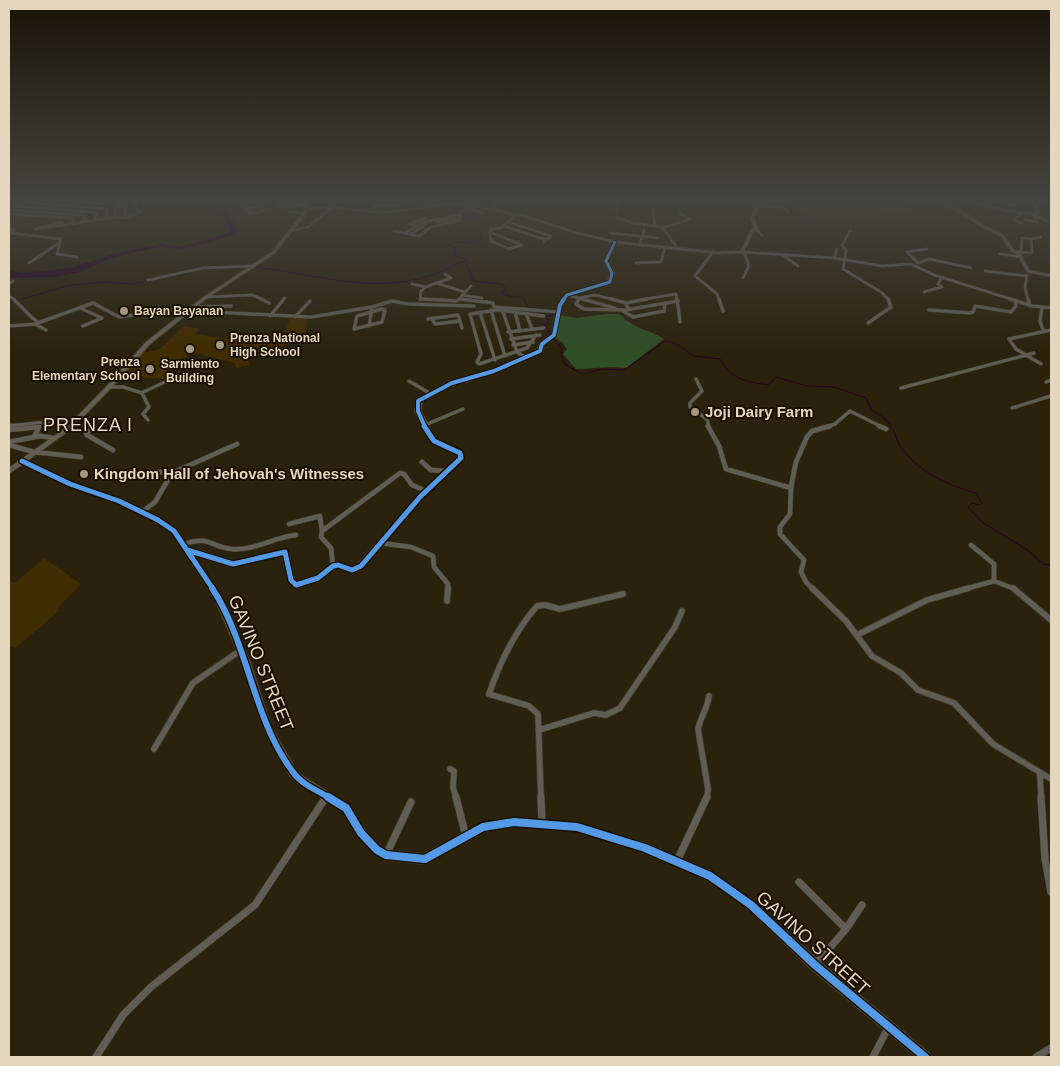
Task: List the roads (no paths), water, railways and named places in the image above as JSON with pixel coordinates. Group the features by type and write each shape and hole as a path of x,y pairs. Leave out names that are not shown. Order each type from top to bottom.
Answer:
{"street":[{"path":"29,263 47,251"},
{"path":"58,251 57,254 77,257"},
{"path":"9,472 76,420 110,387 148,343 193,306 275,251"},
{"path":"185,547 204,553 225,564 233,564 285,552 291,580 296,585 318,578 333,566 338,565 352,570 358,568 426,491 462,455 434,441 420,420 417,405 420,400 452,383 487,373 537,354 542,344 553,337 560,305 567,294 610,282 612,273 606,262 611,251"},
{"path":"636,263 661,262 664,251"},
{"path":"696,251 834,258 887,266 919,263 929,259 970,268"},
{"path":"834,258 837,251"},
{"path":"846,251 843,269 882,292 891,304 891,307 868,323"},
{"path":"915,251 907,252 919,263"},
{"path":"1030,306 1026,288 1028,274 1019,252 1032,253 1032,251"},
{"path":"742,278 749,268 743,252"},
{"path":"712,253 695,276 717,294 723,311"},
{"path":"782,254 798,266"},
{"path":"1000,254 1021,257"},
{"path":"912,264 942,278 984,289 1030,306 1051,308"},
{"path":"148,280 203,268 252,266"},
{"path":"985,271 1051,276"},
{"path":"418,304 426,287 450,276 446,274"},
{"path":"924,292 942,287 938,284 942,278"},
{"path":"9,284 13,281"},
{"path":"436,283 446,287 454,286 464,294 482,298"},
{"path":"412,284 426,287"},
{"path":"449,316 448,312 453,305 471,286"},
{"path":"567,294 625,310 633,317 664,311 665,304"},
{"path":"580,298 594,295 626,303 677,294 680,322"},
{"path":"206,297 252,295 270,303"},
{"path":"9,296 27,309 32,319 46,330"},
{"path":"270,316 284,298"},
{"path":"580,298 576,306 584,309 625,310 678,301"},
{"path":"420,299 493,303 497,301"},
{"path":"9,302 15,301"},
{"path":"295,317 310,301"},
{"path":"9,326 36,323 94,303 118,317 168,310 295,317 317,316 372,308 384,310 382,322 354,329 357,316 372,308 392,301 474,306"},
{"path":"928,310 970,314 975,306 1011,312 1016,306 1015,301"},
{"path":"493,303 493,306 527,316 544,316"},
{"path":"625,310 626,303"},
{"path":"193,306 231,306"},
{"path":"79,308 97,314 102,318 83,326"},
{"path":"370,326 372,308"},
{"path":"1042,308 1040,321 1043,330"},
{"path":"510,338 538,335 529,347 481,365 477,362 481,354 470,314 502,309 534,313 559,312"},
{"path":"502,309 513,345 517,352 526,358"},
{"path":"584,309 584,315"},
{"path":"491,310 505,356"},
{"path":"480,312 495,360"},
{"path":"515,312 520,331"},
{"path":"460,321 435,324 430,319 458,315 460,321 462,328"},
{"path":"527,316 532,329"},
{"path":"508,332 544,328"},
{"path":"1041,364 1016,349 1009,339 1043,330 1051,330"},
{"path":"513,345 533,342"},
{"path":"901,388 1034,353"},
{"path":"696,380 702,391 690,403 690,407 707,420 708,430 718,442 721,462 726,469 791,488"},
{"path":"1046,382 1051,380"},
{"path":"110,387 123,387 141,392 156,388 167,381"},
{"path":"409,381 431,394"},
{"path":"141,392 149,407 143,414 148,420"},
{"path":"1012,408 1051,396"},
{"path":"425,425 464,409"},
{"path":"886,429 850,411 835,424 812,432 807,437 796,462 791,488 790,514 780,527 780,534 804,560 801,572 806,582 846,621 872,656 901,673 918,690 954,703 993,744 1051,779"},
{"path":"9,426 61,419 76,420 91,429 86,433 87,435 113,450"},
{"path":"9,430 39,427 34,437"},
{"path":"9,444 34,437 55,438"},
{"path":"9,444 34,452 80,457"},
{"path":"149,471 172,473 237,444"},
{"name":"GAVINO STREET","path":"22,461 70,484 113,498 167,526 185,547 215,591 241,650 268,728 293,772 301,780 346,808 361,833 377,850 386,855 424,859 484,827 514,822 577,827 645,848 710,876 751,905 815,965 925,1057"},
{"path":"422,462 430,470 447,471"},
{"path":"322,531 400,472 404,474 412,485 426,491"},
{"path":"142,512 155,502 172,473"},
{"path":"288,524 320,516 321,536 331,548 333,566"},
{"path":"185,547 201,538 233,549 241,549 277,537 296,535"},
{"path":"380,543 411,547 430,554 434,559 434,567 447,581 448,600"},
{"path":"971,545 994,564 994,581"},
{"path":"857,635 927,600 994,581 1003,583 1023,596 1051,620"},
{"path":"542,824 538,714 535,709 489,694 500,662 509,644 537,606 545,605 560,609 623,594"},
{"path":"539,730 594,713 606,715 620,708 675,627 682,612"},
{"path":"154,749 192,683 241,650"},
{"path":"677,862 707,799 708,789 698,729 700,720 708,711 709,696"},
{"path":"450,769 454,771 452,786 466,836"},
{"path":"1040,773 1048,847 1048,886 1051,892"},
{"path":"96,1057 123,1016 151,987 255,905 326,796"},
{"path":"386,855 411,802"},
{"path":"799,882 846,929"},
{"path":"815,965 846,929 862,905"},
{"path":"873,1057 889,1027"},
{"path":"1036,1057 1051,1048"}],"waterway":[{"path":"455,251 454,256 466,259"},
{"path":"253,267 333,280 393,283 427,277 466,260"},
{"path":"466,261 473,281 502,284 506,289 502,293 511,297 523,297 528,307 549,310"},
{"path":"202,269 228,268"},
{"path":"9,303 70,285 105,282 131,284 150,281"},
{"path":"552,335 544,325 549,321 546,317 553,314"},
{"path":"554,339 562,349 561,356 566,365 581,373 601,369 624,370 665,341 675,343 694,356 720,359 729,371 746,381 768,385 776,377 807,386 834,387 866,398 873,411 889,423 901,447 918,466 936,478 976,493 982,503 979,505 972,503 968,507 982,522 1029,551 1043,564 1051,565"}],"place":[{"name":"Bayan Bayanan","path":"124,311"},
{"name":"Prenza National High School","path":"220,345"},
{"name":"Sarmiento Building","path":"190,349"},
{"name":"Prenza Elementary School","path":"150,369"},
{"name":"Joji Dairy Farm","path":"695,412"},
{"name":"Kingdom Hall of Jehovah's Witnesses","path":"84,474"}],"district":[{"name":"PRENZA I","path":"88,425"}]}
